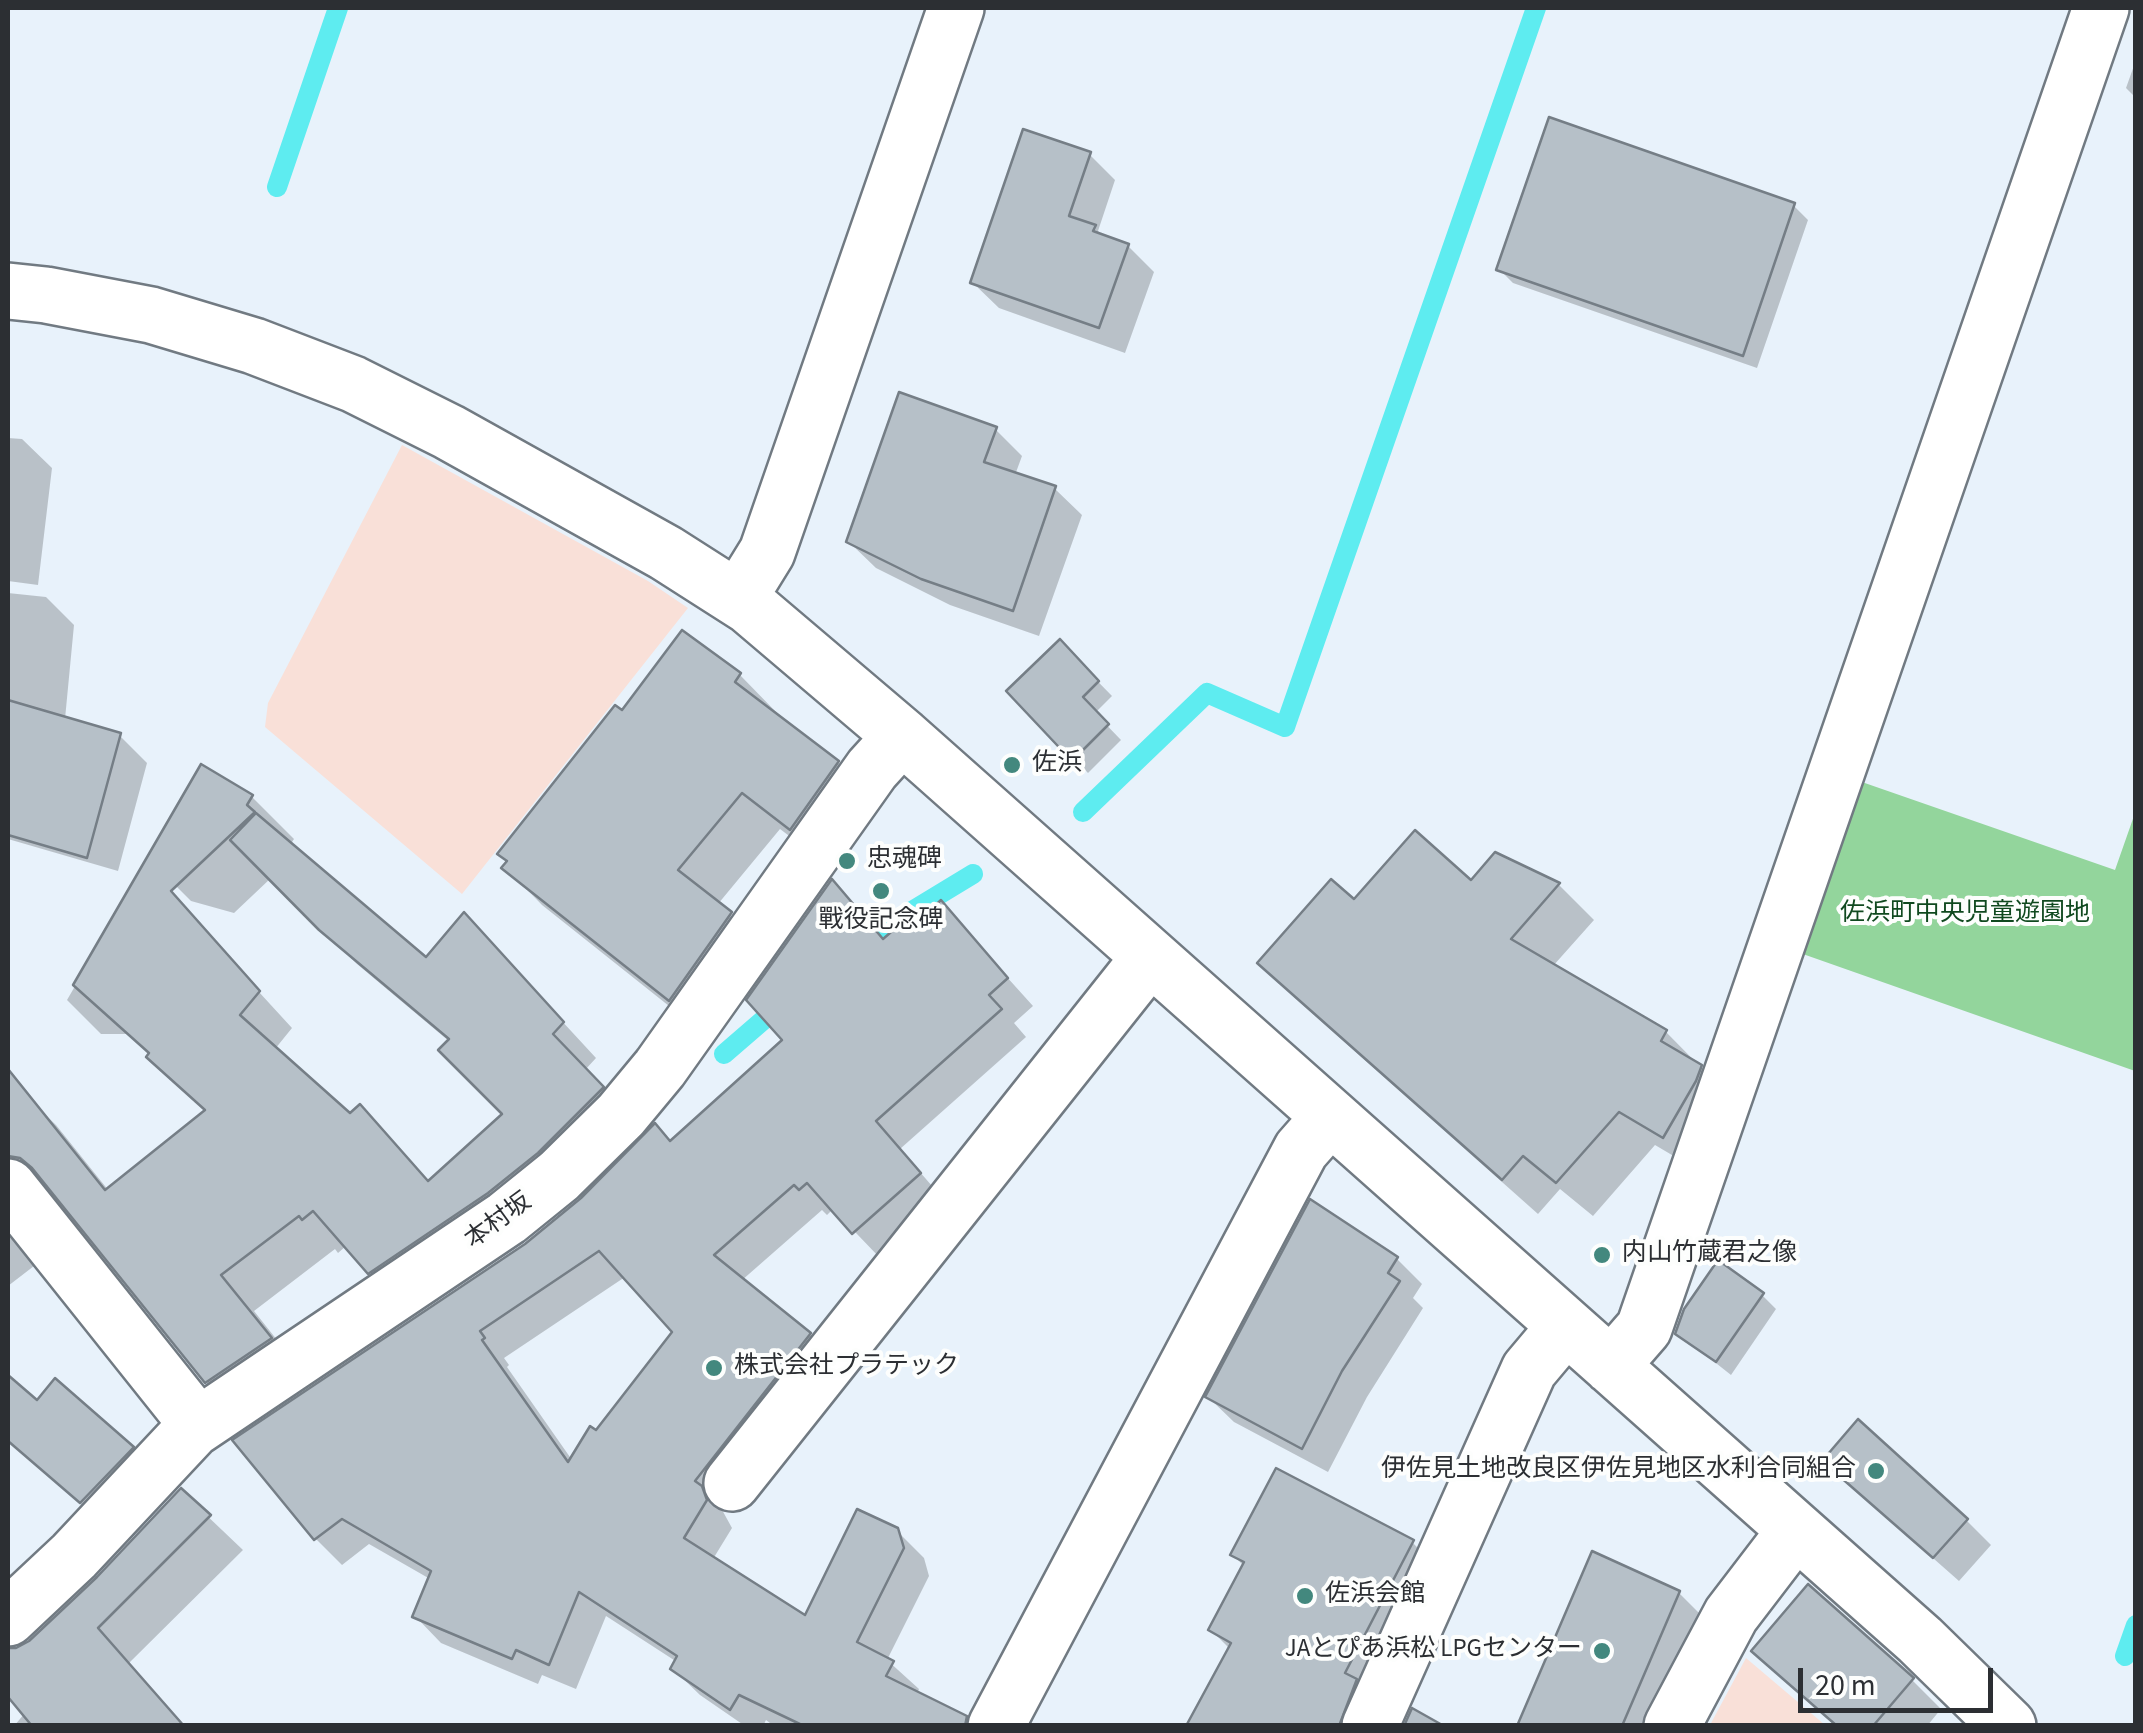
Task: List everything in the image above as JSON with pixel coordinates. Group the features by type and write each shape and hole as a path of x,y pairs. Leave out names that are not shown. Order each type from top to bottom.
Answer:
{"street":[{"path":"738,599 767,552 956,8"},
{"path":"1611,1366 1644,1328 2101,8"},
{"path":"8,291 151,315 254,346 353,384 666,552 738,599 902,736 1932,1651 2008,1726"},
{"name":"本村坂","path":"8,1618 74,1556 170,1450 198,1425 507,1218 546,1187 621,1115 660,1068 872,769 902,736"},
{"path":"732,1483 1150,957"},
{"path":"996,1726 1301,1150 1330,1117"},
{"path":"8,1186 198,1425"},
{"path":"1370,1726 1529,1370 1566,1326"},
{"path":"1672,1726 1731,1615 1796,1530"}],"shaded area":[{"path":"402,445 648,581 688,608 462,894 265,727 268,703"},
{"path":"1746,1658 1825,1725 1710,1725"}],"green space":[{"name":"佐浜町中央児童遊園地","path":"1859,781 2115,870 2135,813 2135,1071 1800,953"}],"building":[{"path":"1549,117 1795,203 1743,356 1496,270"},
{"path":"1023,129 1091,152 1069,216 1096,225 1093,231 1129,244 1099,328 970,283"},
{"path":"899,392 997,427 984,462 1056,486 1013,611 921,579 846,542"},
{"path":"682,630 741,673 735,682 839,761 790,830 742,793 678,870 732,912 669,1001 501,868 507,861 497,854 615,705 622,710"},
{"path":"1060,639 1099,681 1083,697 1109,724 1072,761 1006,691"},
{"path":"8,700 121,733 87,858 8,835"},
{"path":"201,764 253,795 247,805 255,812 171,891 260,991 240,1015 350,1113 360,1104 428,1181 502,1114 438,1050 449,1039 319,930 230,840 256,813 426,957 464,912 564,1022 553,1034 604,1087 538,1153 488,1193 368,1274 313,1211 302,1220 299,1216 221,1275 272,1338 205,1383 32,1168 20,1158 8,1156 8,1069 105,1190 205,1110 73,985"},
{"path":"1415,830 1471,880 1495,852 1560,883 1511,939 1667,1030 1661,1041 1702,1065 1663,1138 1619,1112 1556,1183 1523,1156 1502,1180 1257,963 1331,879 1354,899"},
{"path":"832,879 883,939 920,907 926,914 941,900 1008,978 989,995 1002,1009 876,1121 921,1173 852,1234 807,1183 799,1190 794,1185 714,1255 811,1333 695,1481 702,1486 707,1500 684,1538 805,1615 857,1509 898,1528 904,1548 857,1642 894,1661 886,1676 967,1716 965,1726 804,1726 739,1695 730,1710 670,1669 677,1656 579,1592 549,1665 516,1650 512,1659 412,1617 431,1571 342,1519 314,1540 232,1440 525,1244 581,1198 655,1123 670,1141 782,1040 746,1000","holes":["599,1251 672,1332 596,1430 590,1426 568,1462 482,1340 485,1338 480,1331"]},
{"path":"1310,1199 1398,1257 1388,1273 1400,1281 1342,1371 1302,1449 1205,1397"},
{"path":"1718,1260 1764,1293 1716,1362 1675,1334 1684,1309"},
{"path":"8,1375 37,1400 55,1378 134,1447 80,1503 8,1441"},
{"path":"1858,1419 1968,1519 1933,1558 1822,1461"},
{"name":"佐浜会館","path":"1276,1468 1414,1540 1345,1673 1357,1679 1339,1726 1186,1726 1231,1643 1208,1630 1244,1562 1230,1555"},
{"path":"181,1488 211,1515 98,1628 184,1726 32,1726 8,1697 8,1648 29,1641 97,1577"},
{"name":"JAとぴあ浜松 LPGセンター","path":"1592,1551 1680,1591 1622,1726 1517,1726"},
{"path":"1808,1584 1914,1678 1873,1726 1837,1726 1751,1651"},
{"path":"1412,1708 1444,1726 1404,1726"}],"waterway":[{"path":"277,187 338,8"},
{"path":"1083,812 1207,693 1285,727 1536,8"},
{"path":"856,945 973,874"},
{"path":"724,1054 783,1003"},
{"path":"2125,1656 2136,1625"}],"place":[{"name":"佐浜","path":"1012,765"},
{"name":"忠魂碑","path":"847,861"},
{"name":"戰役記念碑","path":"881,891"},
{"name":"内山竹蔵君之像","path":"1602,1255"},
{"name":"株式会社プラテック","path":"714,1368"},
{"name":"伊佐見土地改良区伊佐見地区水利合同組合","path":"1876,1471"},
{"name":"佐浜会館","path":"1305,1596"},
{"name":"JAとぴあ浜松 LPGセンター","path":"1602,1651"}]}
